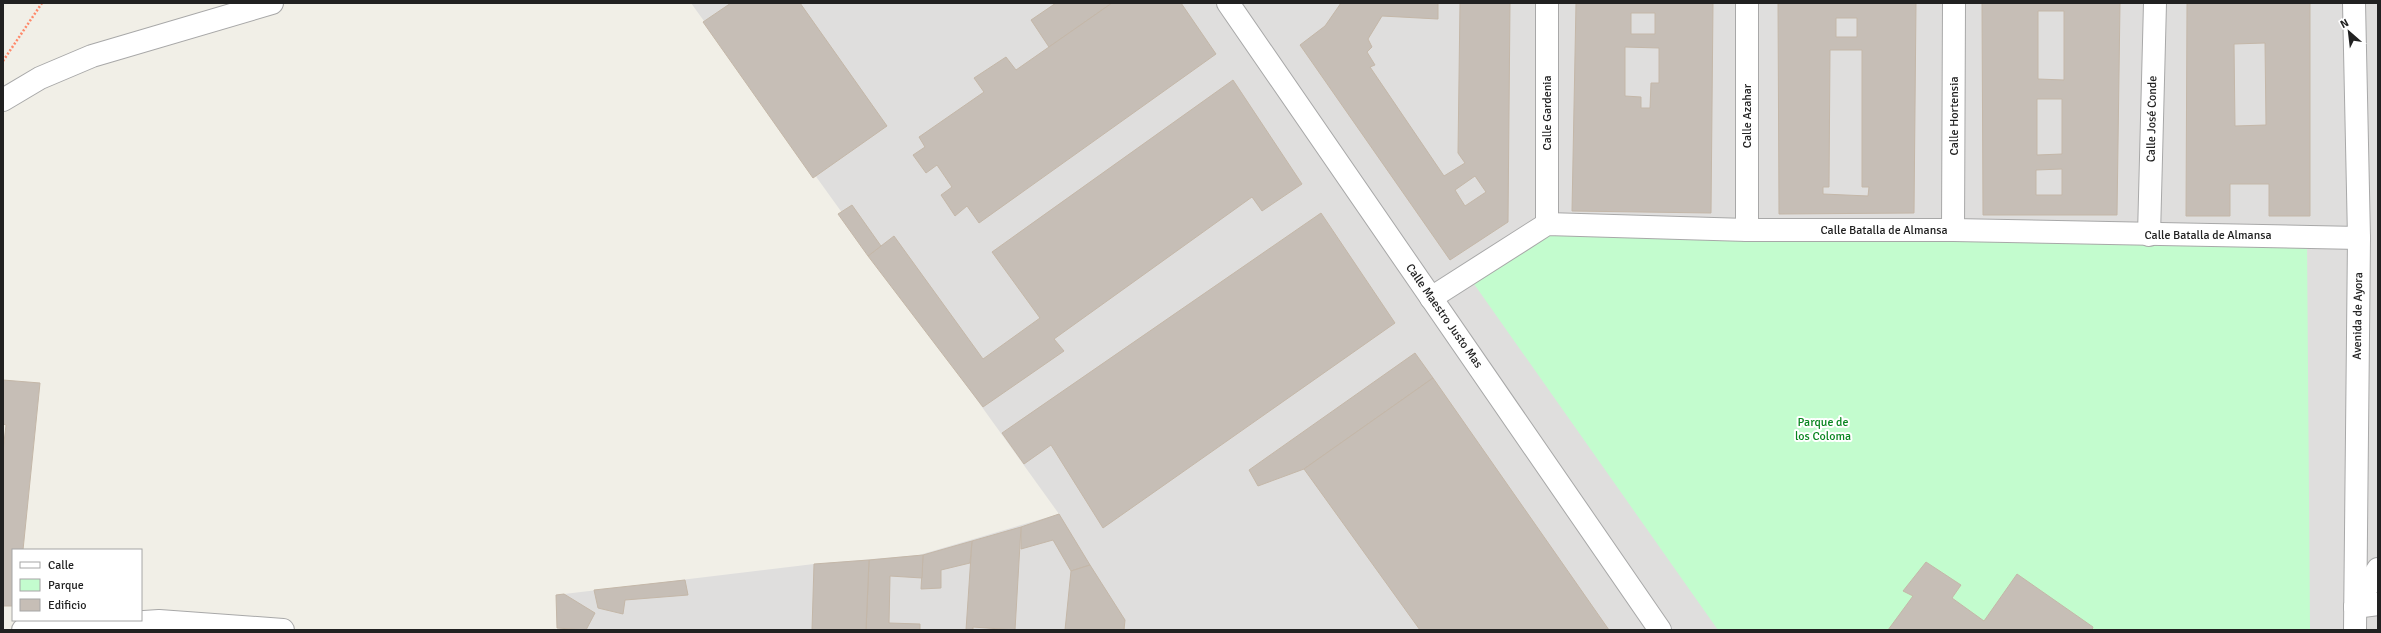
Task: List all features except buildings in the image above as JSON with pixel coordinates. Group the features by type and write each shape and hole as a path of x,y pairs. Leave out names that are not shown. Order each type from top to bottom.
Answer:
{"street":[{"path":"3,100 40,78 92,56 272,3"},
{"name":"Calle Maestro Justo Mas","path":"1228,3 1660,630"},
{"name":"Calle Gardenia","path":"1547,3 1547,224"},
{"name":"Calle Azahar","path":"1747,230 1748,3"},
{"name":"Calle Hortensia","path":"1953,230 1954,3"},
{"name":"Calle José Conde","path":"2149,235 2155,3"},
{"name":"Avenida de Ayora","path":"2354,3 2359,238 2355,630"},
{"path":"1432,298 1547,224"},
{"name":"Calle Batalla de Almansa","path":"1547,224 1747,230 1953,230 2149,235 2307,235 2359,238"},
{"path":"2355,607 2378,569"},
{"path":"2355,607 2378,604"},
{"path":"23,630 159,621 283,630"}],"path":[{"path":"3,61 42,3"}],"shaded area":[{"path":"691,3 2378,3 2378,630 565,630 557,628 556,595 814,564 919,555 1059,514"}],"green space":[{"name":"Parque de los Coloma","path":"1547,224 2307,235 2310,630 1718,630 1467,274"}]}
